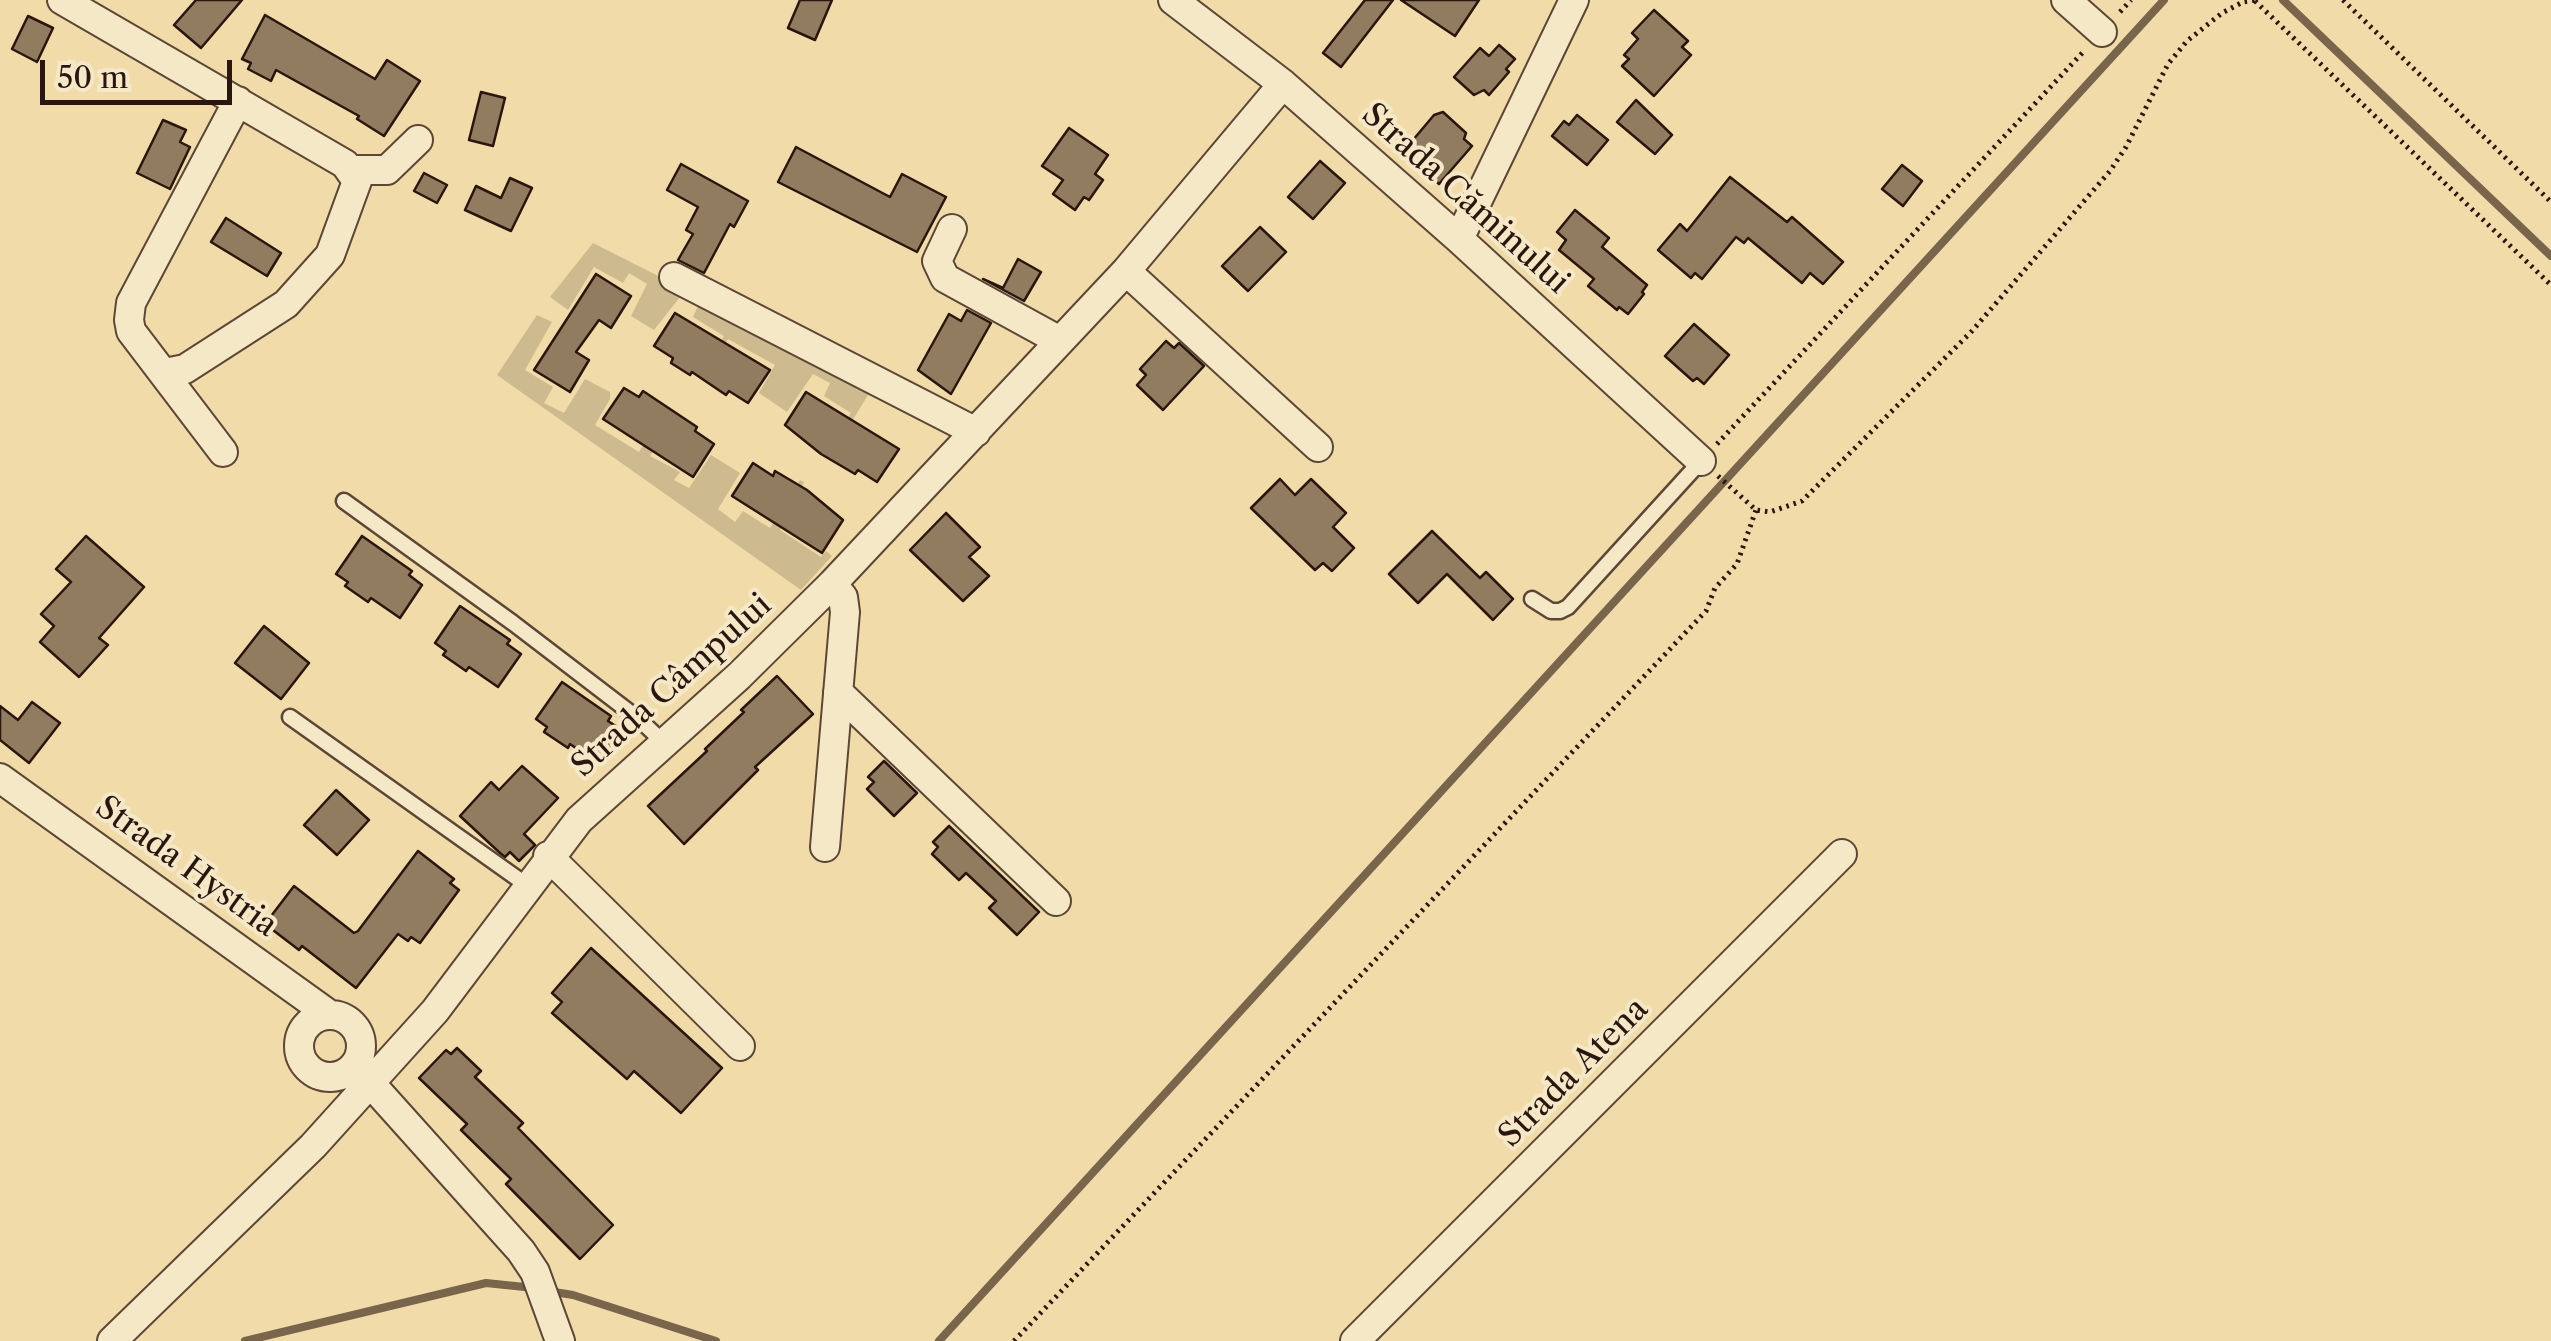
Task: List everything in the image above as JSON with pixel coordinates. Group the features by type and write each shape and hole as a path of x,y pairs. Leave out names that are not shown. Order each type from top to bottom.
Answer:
{"street":[{"path":"62,0 352,170 387,170 418,140"},
{"name":"Strada Căminului","path":"1173,0 1283,84 1459,238 1702,461"},
{"path":"1459,238 1574,0"},
{"path":"2066,0 2102,32"},
{"name":"Strada Câmpului","path":"112,1341 313,1146 362,1075 435,1011 548,856 608,791 740,676 832,584 1126,271 1283,84"},
{"path":"224,452 130,331 132,303 238,100"},
{"path":"165,372 185,369 286,304 330,255 357,181 352,170"},
{"path":"952,229 937,261 945,278 1060,342"},
{"path":"1126,271 1318,448"},
{"path":"674,277 976,432"},
{"path":"826,847 845,612 843,596 832,584"},
{"path":"838,692 1056,901"},
{"name":"Strada Hystria","path":"0,778 330,1015"},
{"name":"Strada Atena","path":"1356,1341 1842,854"},
{"path":"548,856 740,1046"},
{"path":"362,1075 317,1075 302,1060 300,1040 310,1022 330,1015 349,1021 360,1037 362,1075 507,1234 535,1272 556,1334"}],"lane":[{"path":"1532,599 1551,610 1568,607 1702,461"},
{"path":"344,501 513,623 640,720 664,743"},
{"path":"290,717 528,886"}],"path":[{"path":"2131,0 1702,461 1756,510 1770,512 1802,500 1972,331 2110,171 2168,64 2188,41 2222,13 2243,2 2256,0 2551,285"},
{"path":"2343,0 2551,202"},
{"path":"1014,1341 1706,610 1716,588 1736,564 1756,510"}],"shaded area":[{"path":"593,243 874,385 829,459 825,456 851,413 824,396 830,383 813,374 787,412 759,393 775,365 728,339 703,380 699,379 724,336 693,317 698,306 680,297 654,330 631,316 647,284 629,273 623,283 594,267 568,310 550,297"},
{"path":"537,315 552,322 525,370 553,387 544,403 564,413 585,379 610,392 595,425 639,452 666,407 676,412 650,456 680,472 674,480 689,488 711,455 740,473 718,509 735,522 743,511 770,528 800,480 804,482 804,491 780,530 821,557 826,551 832,556 801,590 497,375"}],"building":[{"path":"196,0 242,0 201,48 174,25"},
{"path":"800,0 832,0 815,40 788,28"},
{"path":"1365,0 1393,0 1341,67 1323,53"},
{"path":"1401,0 1479,0 1455,36"},
{"path":"1654,10 1688,41 1682,47 1691,55 1654,96 1622,66 1629,59 1624,55 1638,39 1632,33"},
{"path":"265,15 375,79 387,60 420,81 384,136 357,119 359,116 276,70 271,81 248,69 251,63 242,59"},
{"path":"28,16 53,28 37,62 12,49"},
{"path":"1499,45 1515,59 1506,69 1509,72 1489,95 1484,90 1474,95 1454,77 1480,48 1489,56"},
{"path":"481,92 505,98 493,146 469,140"},
{"path":"1636,100 1672,135 1655,154 1617,122"},
{"path":"1443,112 1466,133 1464,139 1472,146 1439,184 1402,153 1434,115"},
{"path":"1577,115 1608,140 1587,165 1552,136 1564,121 1569,125"},
{"path":"163,120 186,130 180,142 190,147 170,189 137,173"},
{"path":"1069,128 1108,155 1095,174 1103,180 1089,200 1084,197 1075,210 1053,194 1063,180 1042,166"},
{"path":"796,147 890,197 902,174 946,197 917,252 778,182"},
{"path":"1320,161 1345,183 1313,219 1288,197"},
{"path":"681,164 748,201 734,227 730,224 704,273 678,260 693,234 686,230 698,207 667,190"},
{"path":"1902,165 1922,181 1903,206 1882,189"},
{"path":"424,173 447,185 437,203 414,191"},
{"path":"1730,177 1787,222 1792,217 1843,262 1823,284 1810,273 1802,283 1748,238 1744,243 1736,237 1702,279 1695,273 1691,278 1658,250 1680,224 1687,231"},
{"path":"510,178 532,188 511,231 465,210 476,186 501,198"},
{"path":"1575,210 1609,238 1602,247 1647,285 1628,314 1619,307 1617,310 1588,286 1594,279 1559,250 1566,240 1557,232"},
{"path":"226,218 281,253 267,276 211,242"},
{"path":"1260,227 1286,252 1248,291 1222,266"},
{"path":"1018,259 1041,272 1024,301 983,279 1003,288"},
{"path":"596,274 631,296 611,328 599,320 576,352 589,360 570,392 534,370"},
{"path":"967,310 991,323 951,394 918,370 949,314 961,321"},
{"path":"675,313 770,370 748,403 729,391 726,395 692,372 690,375 654,346"},
{"path":"1694,324 1729,355 1704,384 1697,378 1693,381 1665,356"},
{"path":"1166,341 1174,348 1179,343 1204,366 1163,410 1137,385 1146,375 1140,369"},
{"path":"624,388 639,397 643,391 697,427 695,431 714,444 693,477 603,419"},
{"path":"806,392 899,449 877,482 821,454 785,425"},
{"path":"753,463 807,490 843,520 822,553 732,496"},
{"path":"1280,479 1295,495 1311,479 1346,513 1333,527 1354,548 1332,571 1323,563 1315,570 1251,508"},
{"path":"946,513 980,547 969,557 989,576 963,601 910,550"},
{"path":"1432,531 1480,578 1486,572 1513,599 1493,620 1447,574 1418,603 1389,574"},
{"path":"86,536 144,587 99,638 108,645 79,677 40,642 54,626 41,614 71,582 56,569"},
{"path":"362,536 412,571 409,575 422,585 400,618 371,598 368,602 345,586 348,582 336,574"},
{"path":"460,606 510,640 507,644 521,654 498,687 443,655 446,651 435,643"},
{"path":"264,626 309,663 281,699 235,663"},
{"path":"777,676 813,714 755,767 758,770 684,844 648,806 707,751 744,712 741,710"},
{"path":"562,682 611,716 608,721 622,730 599,764 544,732 547,727 536,719"},
{"path":"32,702 60,723 29,763 0,740 0,706 18,720"},
{"path":"884,761 917,793 894,816 867,789 874,782 868,777"},
{"path":"522,766 558,798 524,834 535,845 519,861 510,852 505,857 460,816 491,782 499,790"},
{"path":"336,790 369,820 337,855 304,825"},
{"path":"949,826 1039,912 1017,935 989,908 996,901 966,873 959,880 932,854 938,847 933,842"},
{"path":"418,851 454,879 450,883 459,890 420,943 398,934 356,988 302,946 299,950 265,924 294,886 354,933"},
{"path":"591,948 722,1068 681,1113 634,1071 627,1079 552,1013 562,1002 552,993"},
{"path":"457,1048 481,1071 475,1077 523,1123 518,1128 613,1225 580,1259 506,1184 511,1179 461,1130 467,1124 419,1078 446,1050 451,1054"}],"waterway":[{"path":"939,1341 2164,0"},
{"path":"2283,0 2551,256"},
{"path":"245,1341 486,1283 534,1288"},
{"path":"548,1291 573,1295 716,1341"}]}
